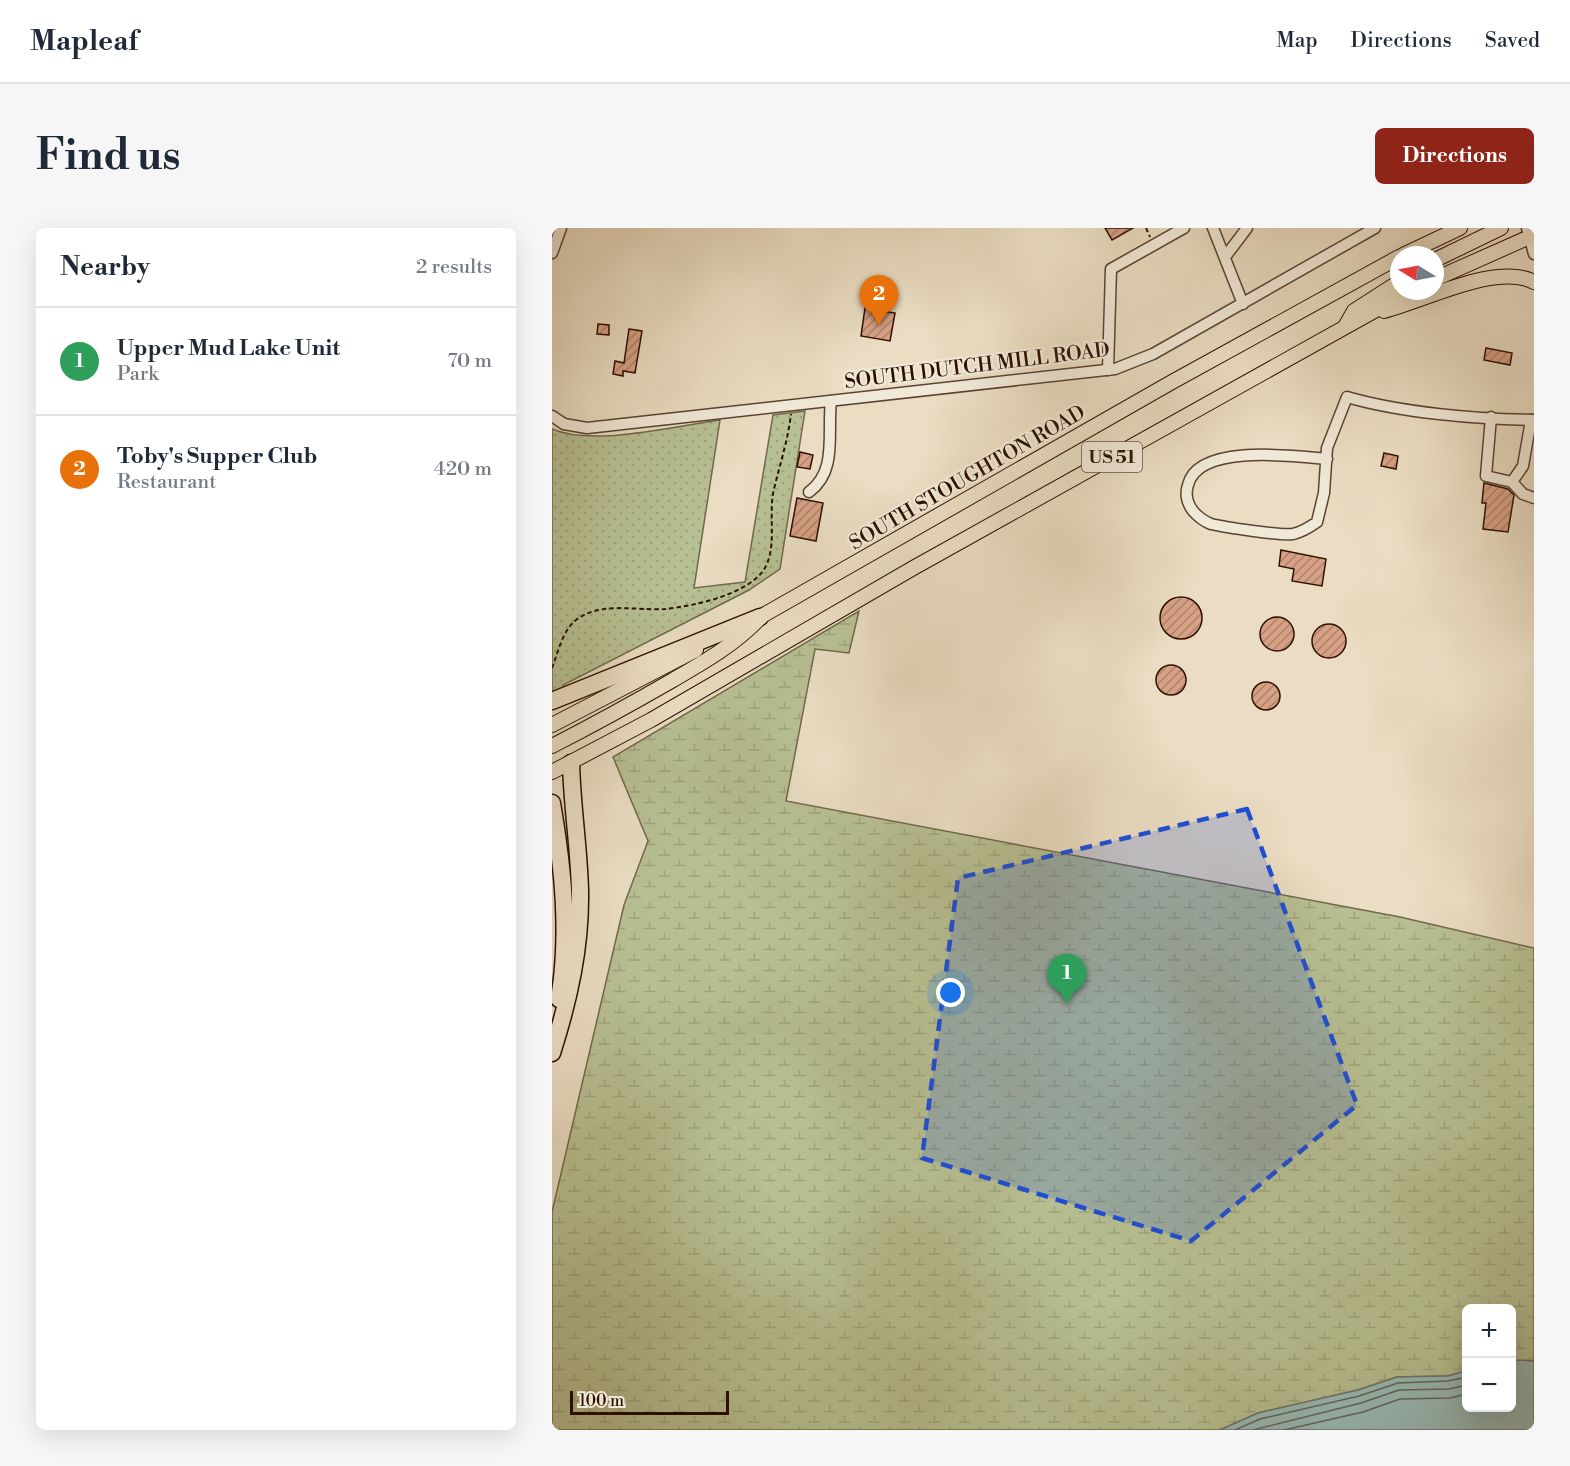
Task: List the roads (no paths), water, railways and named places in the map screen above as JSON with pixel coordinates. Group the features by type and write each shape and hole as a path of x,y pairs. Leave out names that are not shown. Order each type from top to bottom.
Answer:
{"highway":[{"path":"552,701 760,617"},
{"path":"552,1053 569,1000 579,926 578,845 571,763"},
{"path":"552,803 560,850 565,915 561,992 552,1045"}],"main road":[{"name":"SOUTH STOUGHTON ROAD","path":"1422,246 1460,228"},
{"path":"1444,256 1501,228"},
{"path":"1444,275 1531,232"},
{"name":"SOUTH STOUGHTON ROAD","path":"552,724 760,617 1201,366 1390,262"},
{"path":"1362,317 1495,277 1526,278 1534,282"},
{"path":"1345,327 1354,311 1390,288"},
{"name":"US 51","path":"552,772 651,720 915,567 1393,300"},
{"path":"552,746 628,706 710,658 744,634 760,617"}],"street":[{"path":"552,253 561,228"},
{"path":"1108,370 1111,269 1184,228"},
{"path":"1213,228 1243,304"},
{"path":"1225,256 1247,228"},
{"name":"SOUTH DUTCH MILL ROAD","path":"552,416 564,424 588,428 1108,370 1153,354 1375,228"},
{"path":"1531,232 1534,254"},
{"path":"1327,459 1280,454 1254,455 1206,464 1194,471 1189,479 1187,500 1193,511 1211,523 1292,534 1317,522 1324,493 1328,448 1347,397 1380,407 1532,420 1523,466 1512,482"},
{"path":"809,492 820,484 827,472 831,400"},
{"path":"1491,417 1486,476 1512,482 1523,494 1534,498"}],"water":[{"path":"1516,1360 1534,1361 1534,1430 1220,1430 1258,1413 1358,1390 1397,1377 1448,1376 1462,1372 1462,1412 1516,1412"}],"place":[{"name":"Toby's Supper Club","path":"879,325"},
{"name":"Upper Mud Lake Unit","path":"1067,1004"}]}
